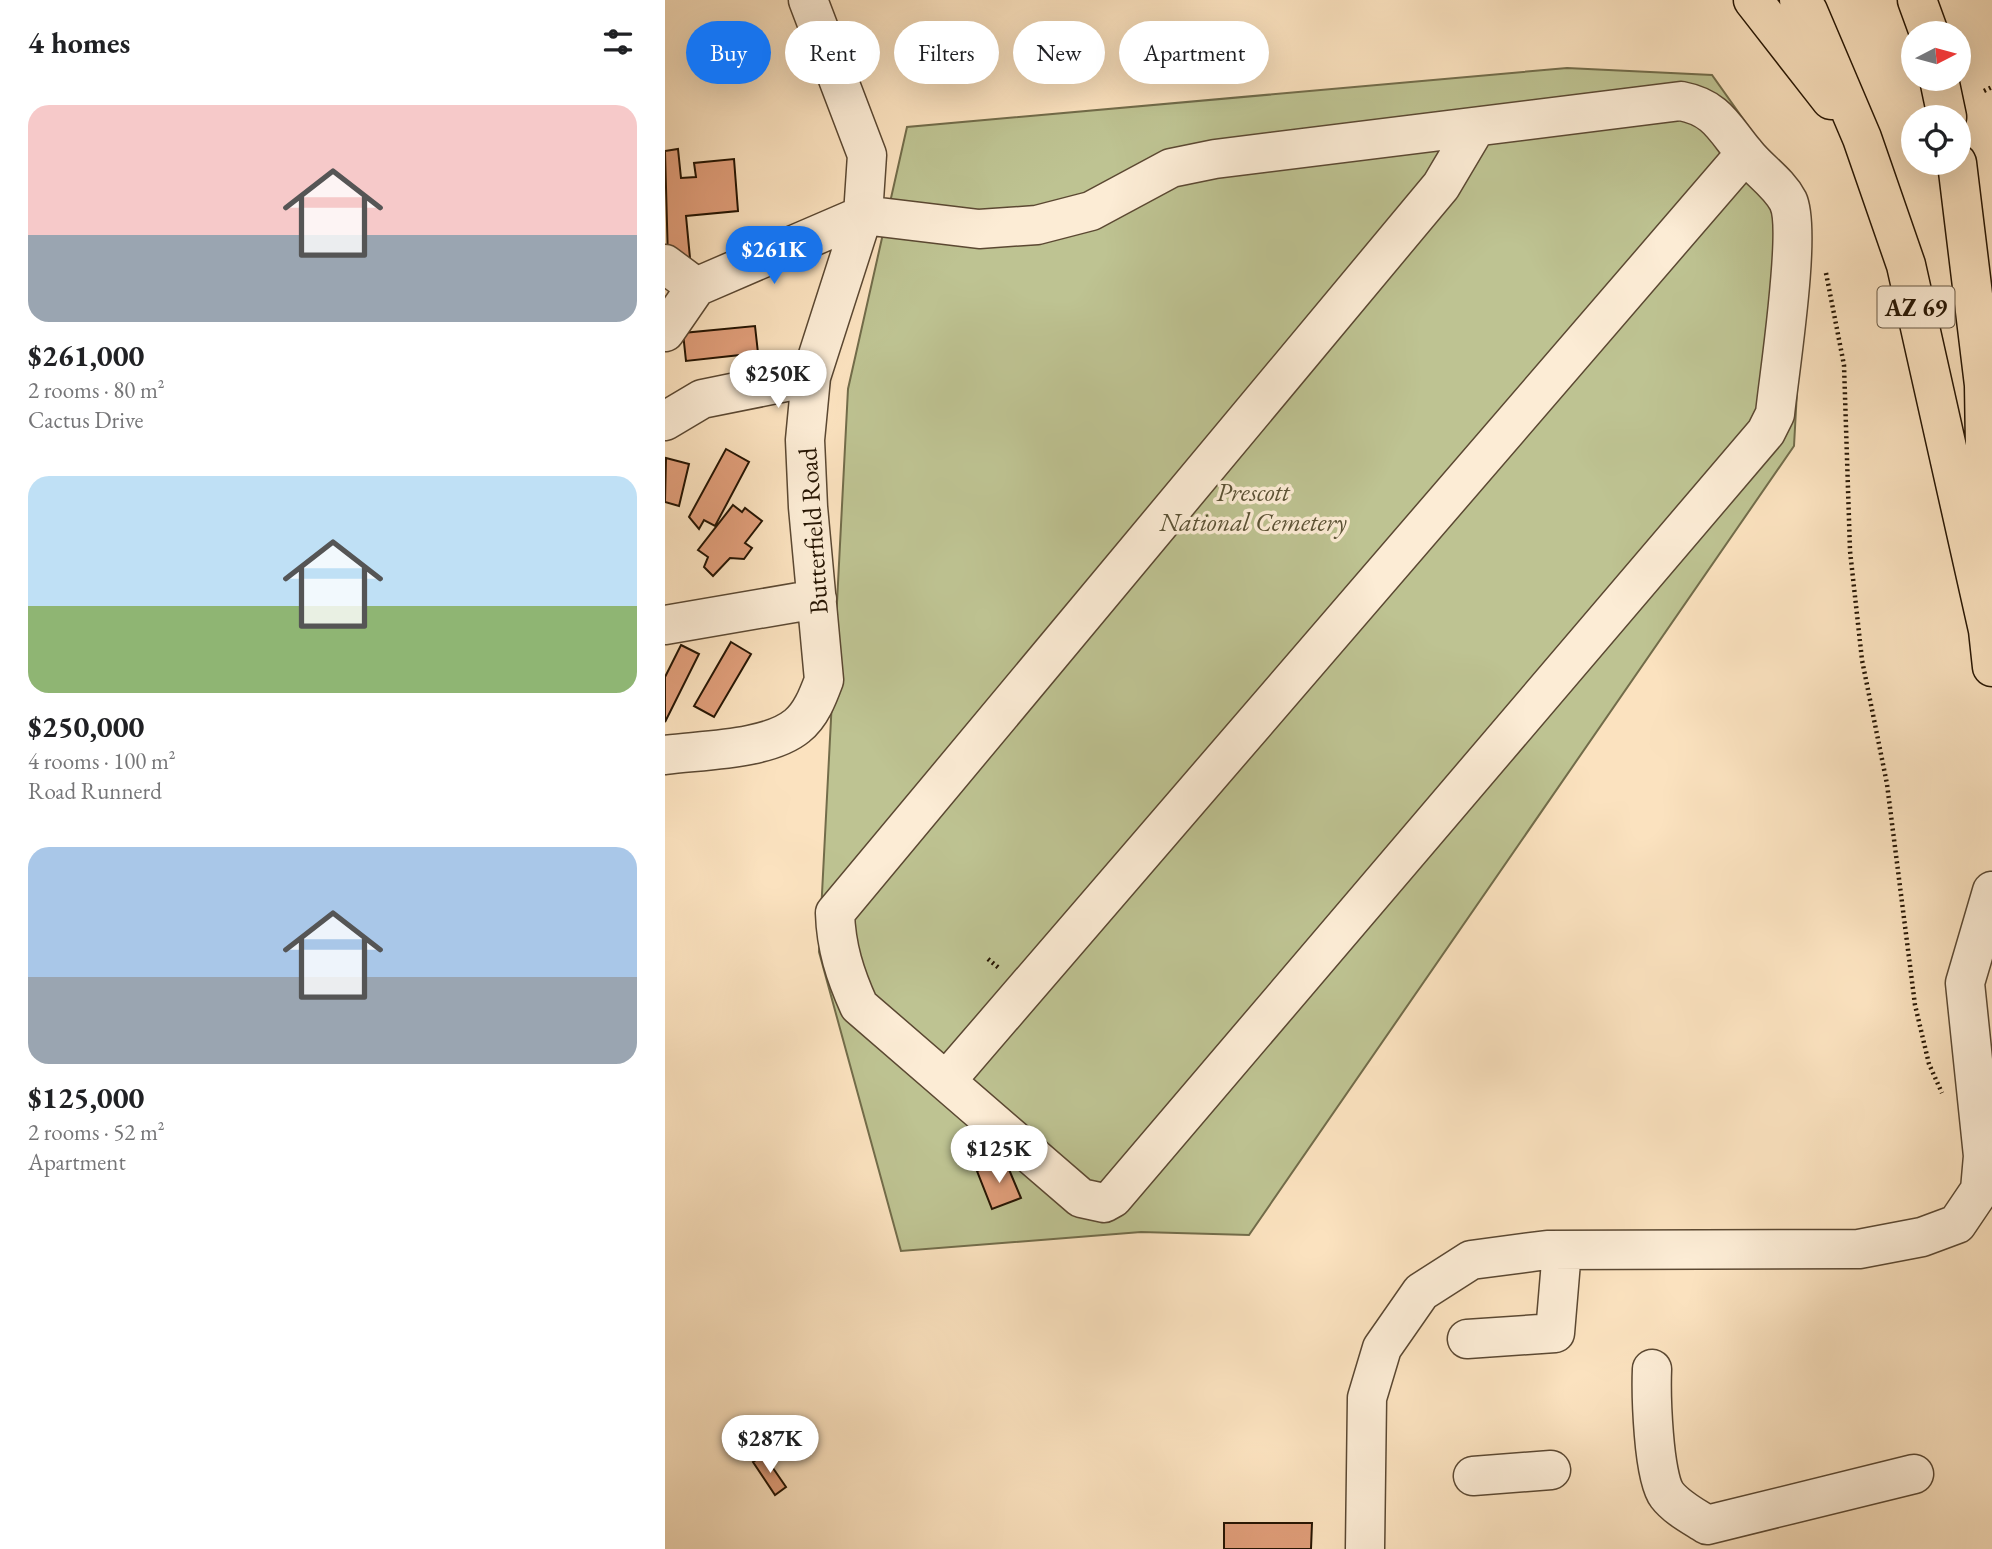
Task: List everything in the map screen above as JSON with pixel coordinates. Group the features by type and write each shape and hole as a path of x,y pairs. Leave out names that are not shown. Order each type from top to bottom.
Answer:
{"main road":[{"path":"1753,0 1861,138"},
{"name":"AZ 69","path":"1799,0 1808,11 1861,138 1906,265 1988,629"},
{"path":"1917,0 1925,21"},
{"name":"AZ 69","path":"1958,175 1984,385 1988,629 1992,667"}],"street":[{"name":"Butterfield Road","path":"665,755 765,742 796,727 817,701 824,680 805,440 811,377 863,215 867,155 808,0"},
{"path":"665,332 696,287 863,215 979,229 1037,225 1091,211 1171,168 1215,159 1681,101 1700,105 1724,124 1745,154 1782,191 1794,220 1775,414 1766,432 1113,1198 1104,1203 1080,1198 859,1006 844,974 836,940 835,913 1441,186 1476,127"},
{"path":"946,1081 1745,154"},
{"path":"665,264 696,287"},
{"path":"665,421 702,399 811,377"},
{"path":"668,616 817,599"},
{"path":"1365,1549 1367,1398 1382,1348 1421,1292 1471,1260 1562,1250 1859,1249 1922,1237 1957,1224 1980,1191 1983,1156 1965,984 1992,891"},
{"path":"1467,1339 1555,1333 1562,1250"},
{"path":"1652,1369 1650,1412 1665,1493 1698,1537 1914,1474"},
{"path":"1473,1476 1551,1470"}],"path":[{"path":"1984,91 1992,87"},
{"path":"1824,269 1844,365 1850,551 1862,660 1887,784 1915,1005 1929,1065 1944,1100"}],"green space":[{"name":"Prescott National Cemetery","path":"1567,68 1712,75 1807,209 1794,446 1249,1235 1141,1232 901,1251 819,952 848,389 907,127"}],"building":[{"path":"678,149 681,178 696,177 694,163 734,159 738,211 686,216 690,258 668,260 665,151"},
{"path":"755,326 758,353 686,361 683,333"},
{"path":"726,449 749,462 715,526 704,520 699,529 689,517"},
{"path":"666,458 689,464 679,506 665,502"},
{"path":"733,505 742,512 745,508 762,521 745,543 752,548 744,559 730,558 713,576 704,567 708,557 698,550"},
{"path":"731,642 751,654 714,717 694,706"},
{"path":"681,645 699,654 665,722 665,677"},
{"path":"1005,1160 1021,1198 992,1209 977,1171"},
{"path":"764,1455 786,1487 775,1495 753,1462"},
{"path":"1224,1523 1312,1523 1311,1549 1224,1549"}]}
